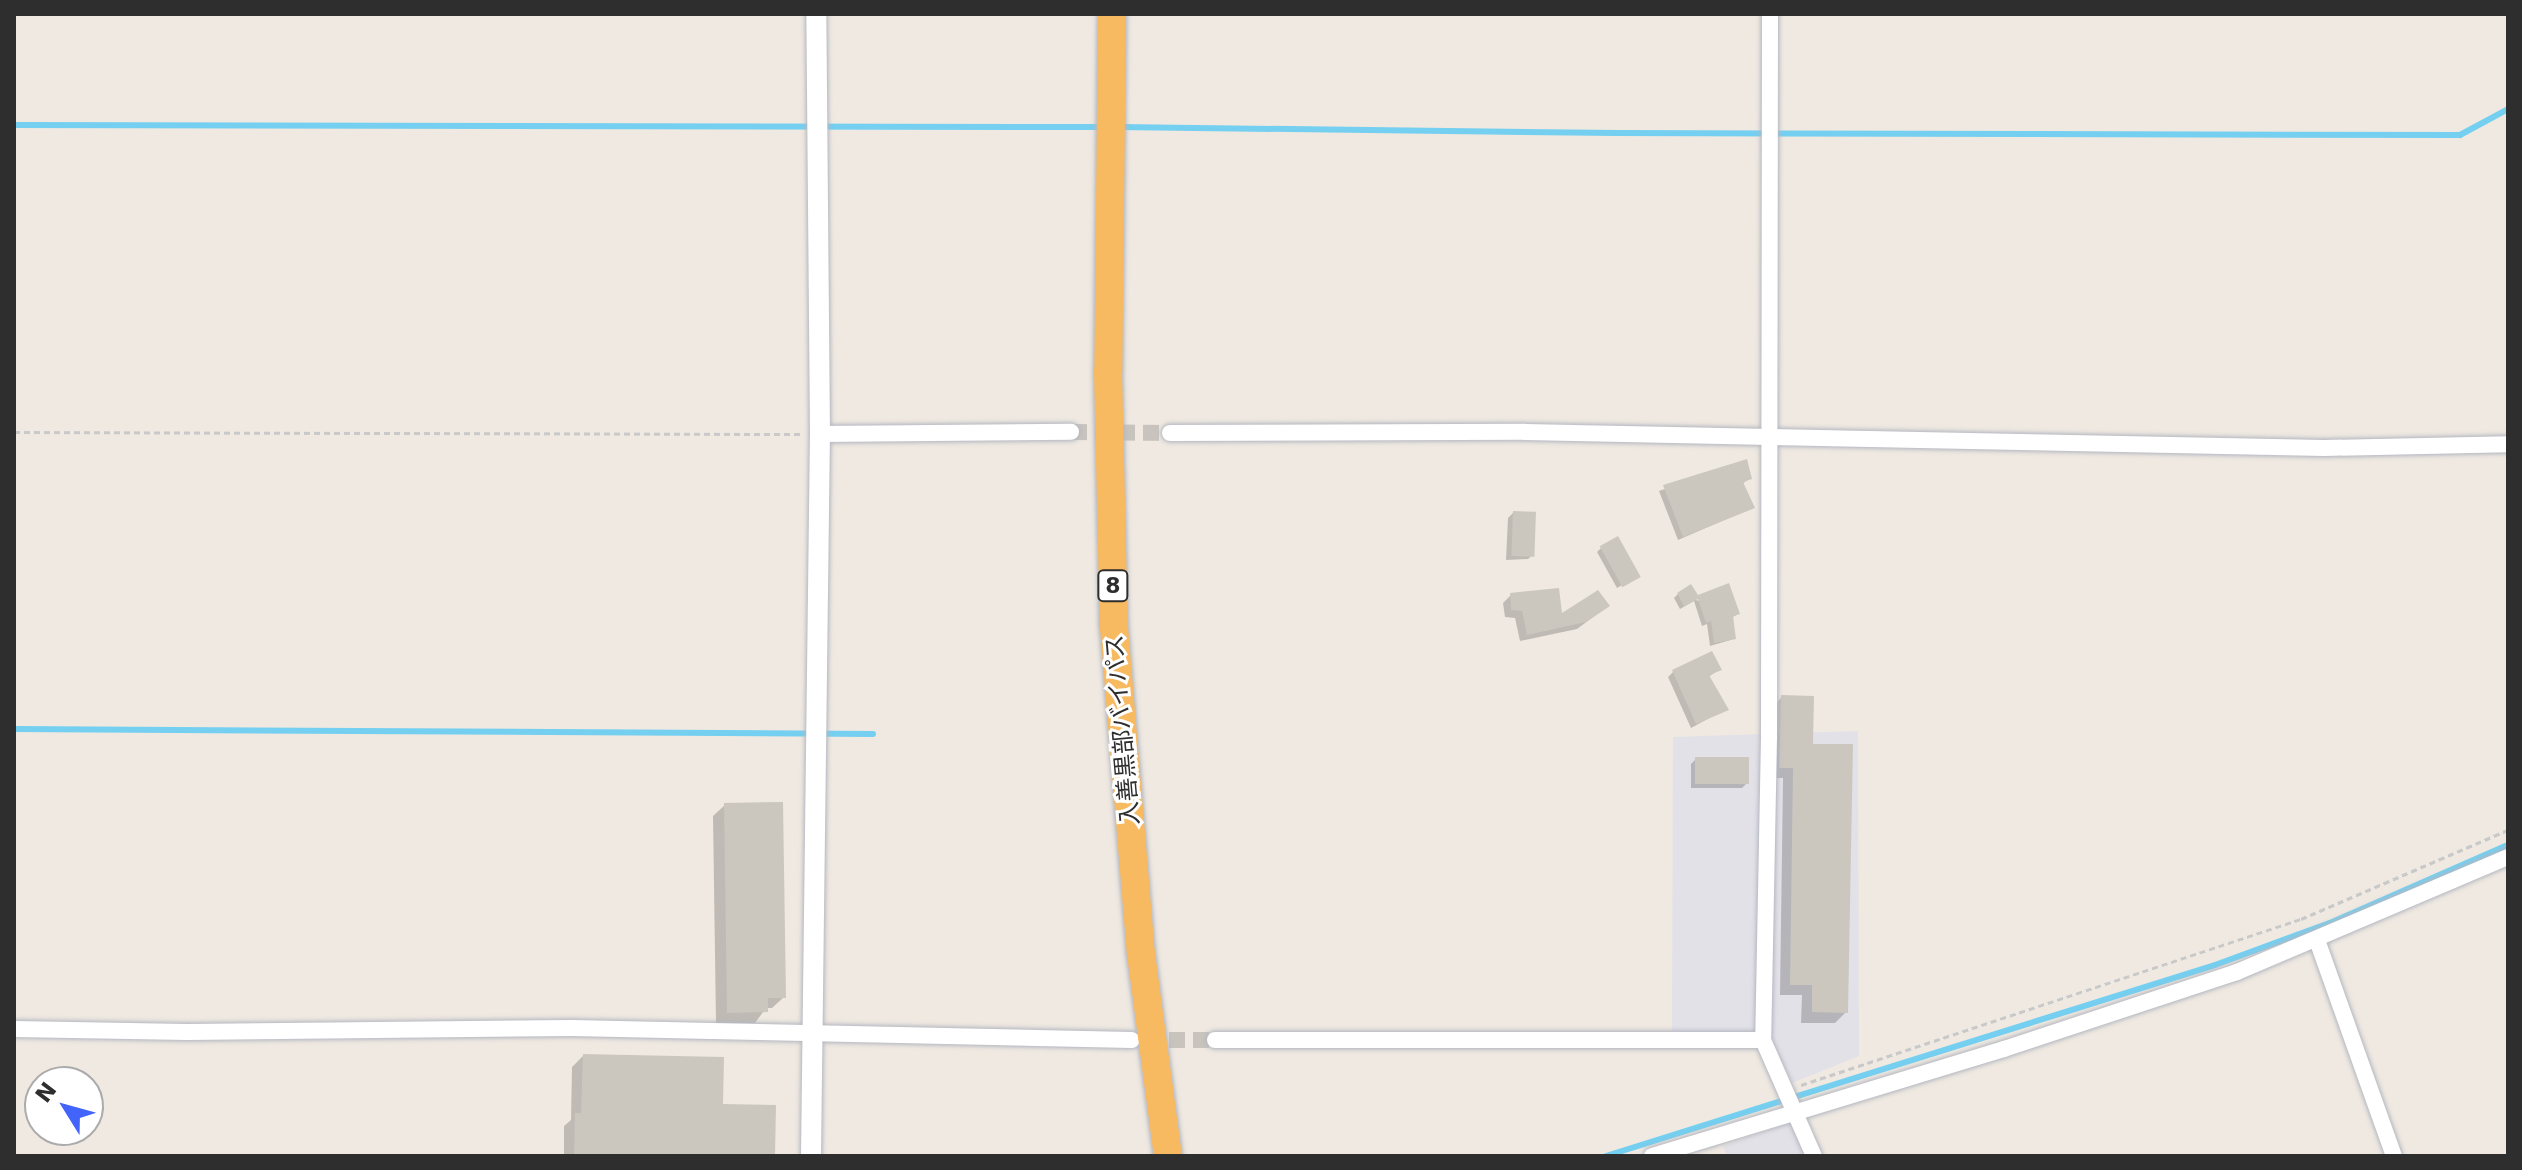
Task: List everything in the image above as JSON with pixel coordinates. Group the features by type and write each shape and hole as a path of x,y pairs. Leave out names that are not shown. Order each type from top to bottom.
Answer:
{"highway":[{"name":"入善黒部バイパス","path":"1112,14 1108,372 1114,627 1141,954 1168,1156"}],"street":[{"path":"811,1156 820,434 816,14"},
{"path":"1770,14 1770,436 1763,1040 1814,1156"},
{"path":"820,434 1071,432"},
{"path":"1170,433 1525,432 2324,448 2508,444"},
{"path":"1652,1156 2144,1004 2317,940 2508,857"},
{"path":"2317,940 2394,1156"},
{"path":"14,1029 187,1032 572,1028 1132,1040"},
{"path":"1215,1040 1763,1040"}],"path":[{"path":"14,432 820,434"},
{"path":"1785,1090 2301,919 2508,830"}],"shaded area":[{"path":"1858,731 1859,1056 1792,1083 1770,1035 1672,1031 1673,737"},
{"path":"1792,1122 1807,1156 1727,1156 1723,1146"}],"building":[{"path":"1747,459 1752,479 1743,482 1755,508 1683,537 1663,485"},
{"path":"1513,511 1536,512 1534,557 1511,556"},
{"path":"1618,536 1641,577 1622,587 1600,546"},
{"path":"1729,583 1740,614 1733,616 1736,639 1714,643 1711,621 1706,623 1698,599 1684,606 1677,593 1691,584 1698,595"},
{"path":"1559,588 1562,613 1598,590 1610,606 1586,622 1527,635 1522,611 1511,610 1510,593"},
{"path":"1712,651 1722,670 1709,675 1729,710 1696,724 1672,670"},
{"path":"1781,695 1814,696 1813,744 1853,744 1848,1013 1812,1012 1812,985 1790,985 1793,768 1779,768"},
{"path":"1695,757 1749,757 1749,784 1695,784"},
{"path":"783,802 786,998 768,998 768,1012 727,1013 724,803"},
{"path":"583,1054 724,1057 723,1104 776,1105 775,1156 574,1156 575,1113 581,1113"}],"waterway":[{"path":"1118,127 1617,133 2460,135 2508,109"},
{"path":"14,125 1103,127"},
{"path":"14,729 873,734"},
{"path":"1606,1156 2215,965 2330,923 2508,845"}],"tunnel":[{"path":"1071,432 1170,433"},
{"path":"1145,1040 1215,1040"}]}
